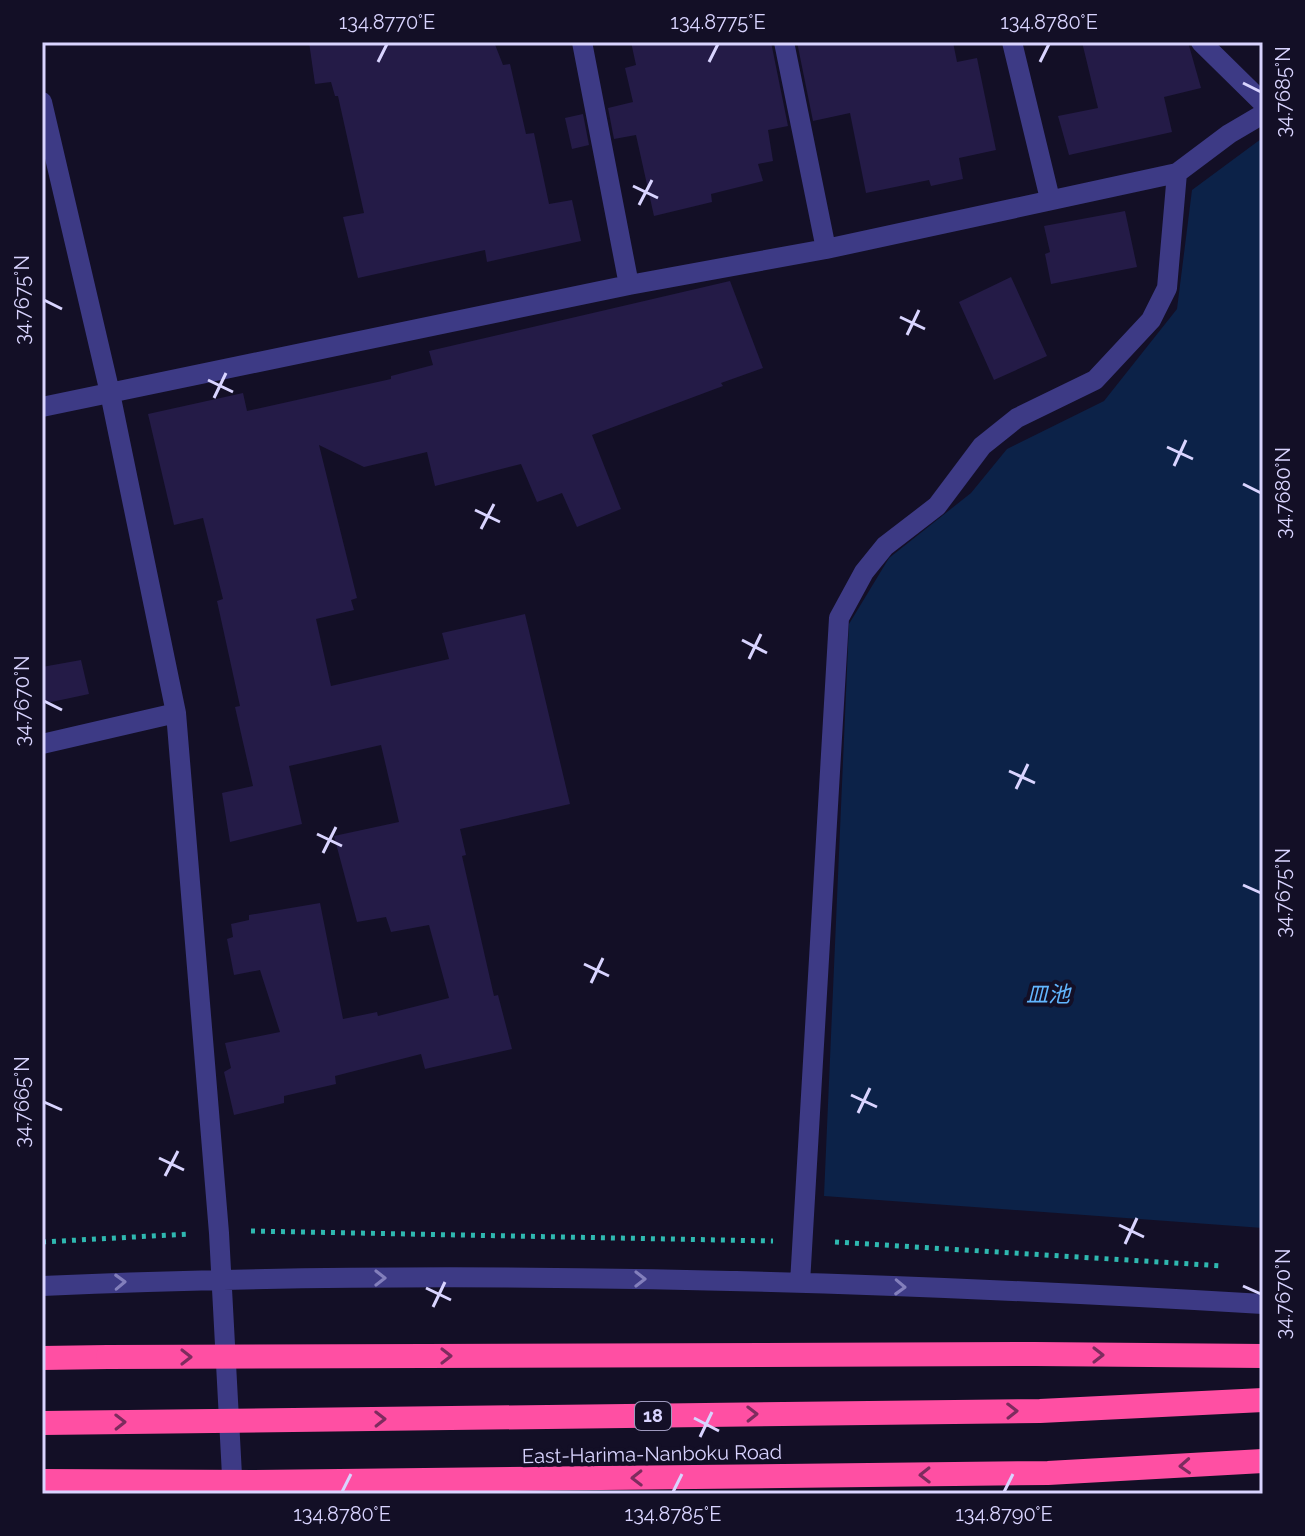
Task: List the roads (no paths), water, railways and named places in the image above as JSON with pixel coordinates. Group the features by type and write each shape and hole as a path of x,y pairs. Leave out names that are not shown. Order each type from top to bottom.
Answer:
{"highway":[{"path":"42,1358 1263,1356"},
{"name":"East-Harima-Nanboku Road","path":"42,1423 1040,1411 1263,1400"},
{"name":"East-Harima-Nanboku Road","path":"42,1481 254,1482 1048,1473 1263,1461"}],"street":[{"path":"582,42 629,285"},
{"path":"784,42 826,249"},
{"path":"1012,42 1050,199"},
{"path":"1201,42 1263,103"},
{"path":"42,102 110,393 176,713 219,1233 233,1494"},
{"path":"42,407 629,285 826,249 1177,173 1229,134 1263,114"},
{"path":"800,1283 839,618 864,572 885,546 937,506 982,446 1017,418 1095,380 1151,320 1167,288 1177,173"},
{"path":"42,744 176,713"},
{"path":"42,1286 221,1278 685,1279 1263,1304"}],"water":[{"name":"皿池","path":"1261,139 1263,1228 824,1196 849,624 889,558 971,493 1007,449 1104,401 1177,309 1192,190"}]}
